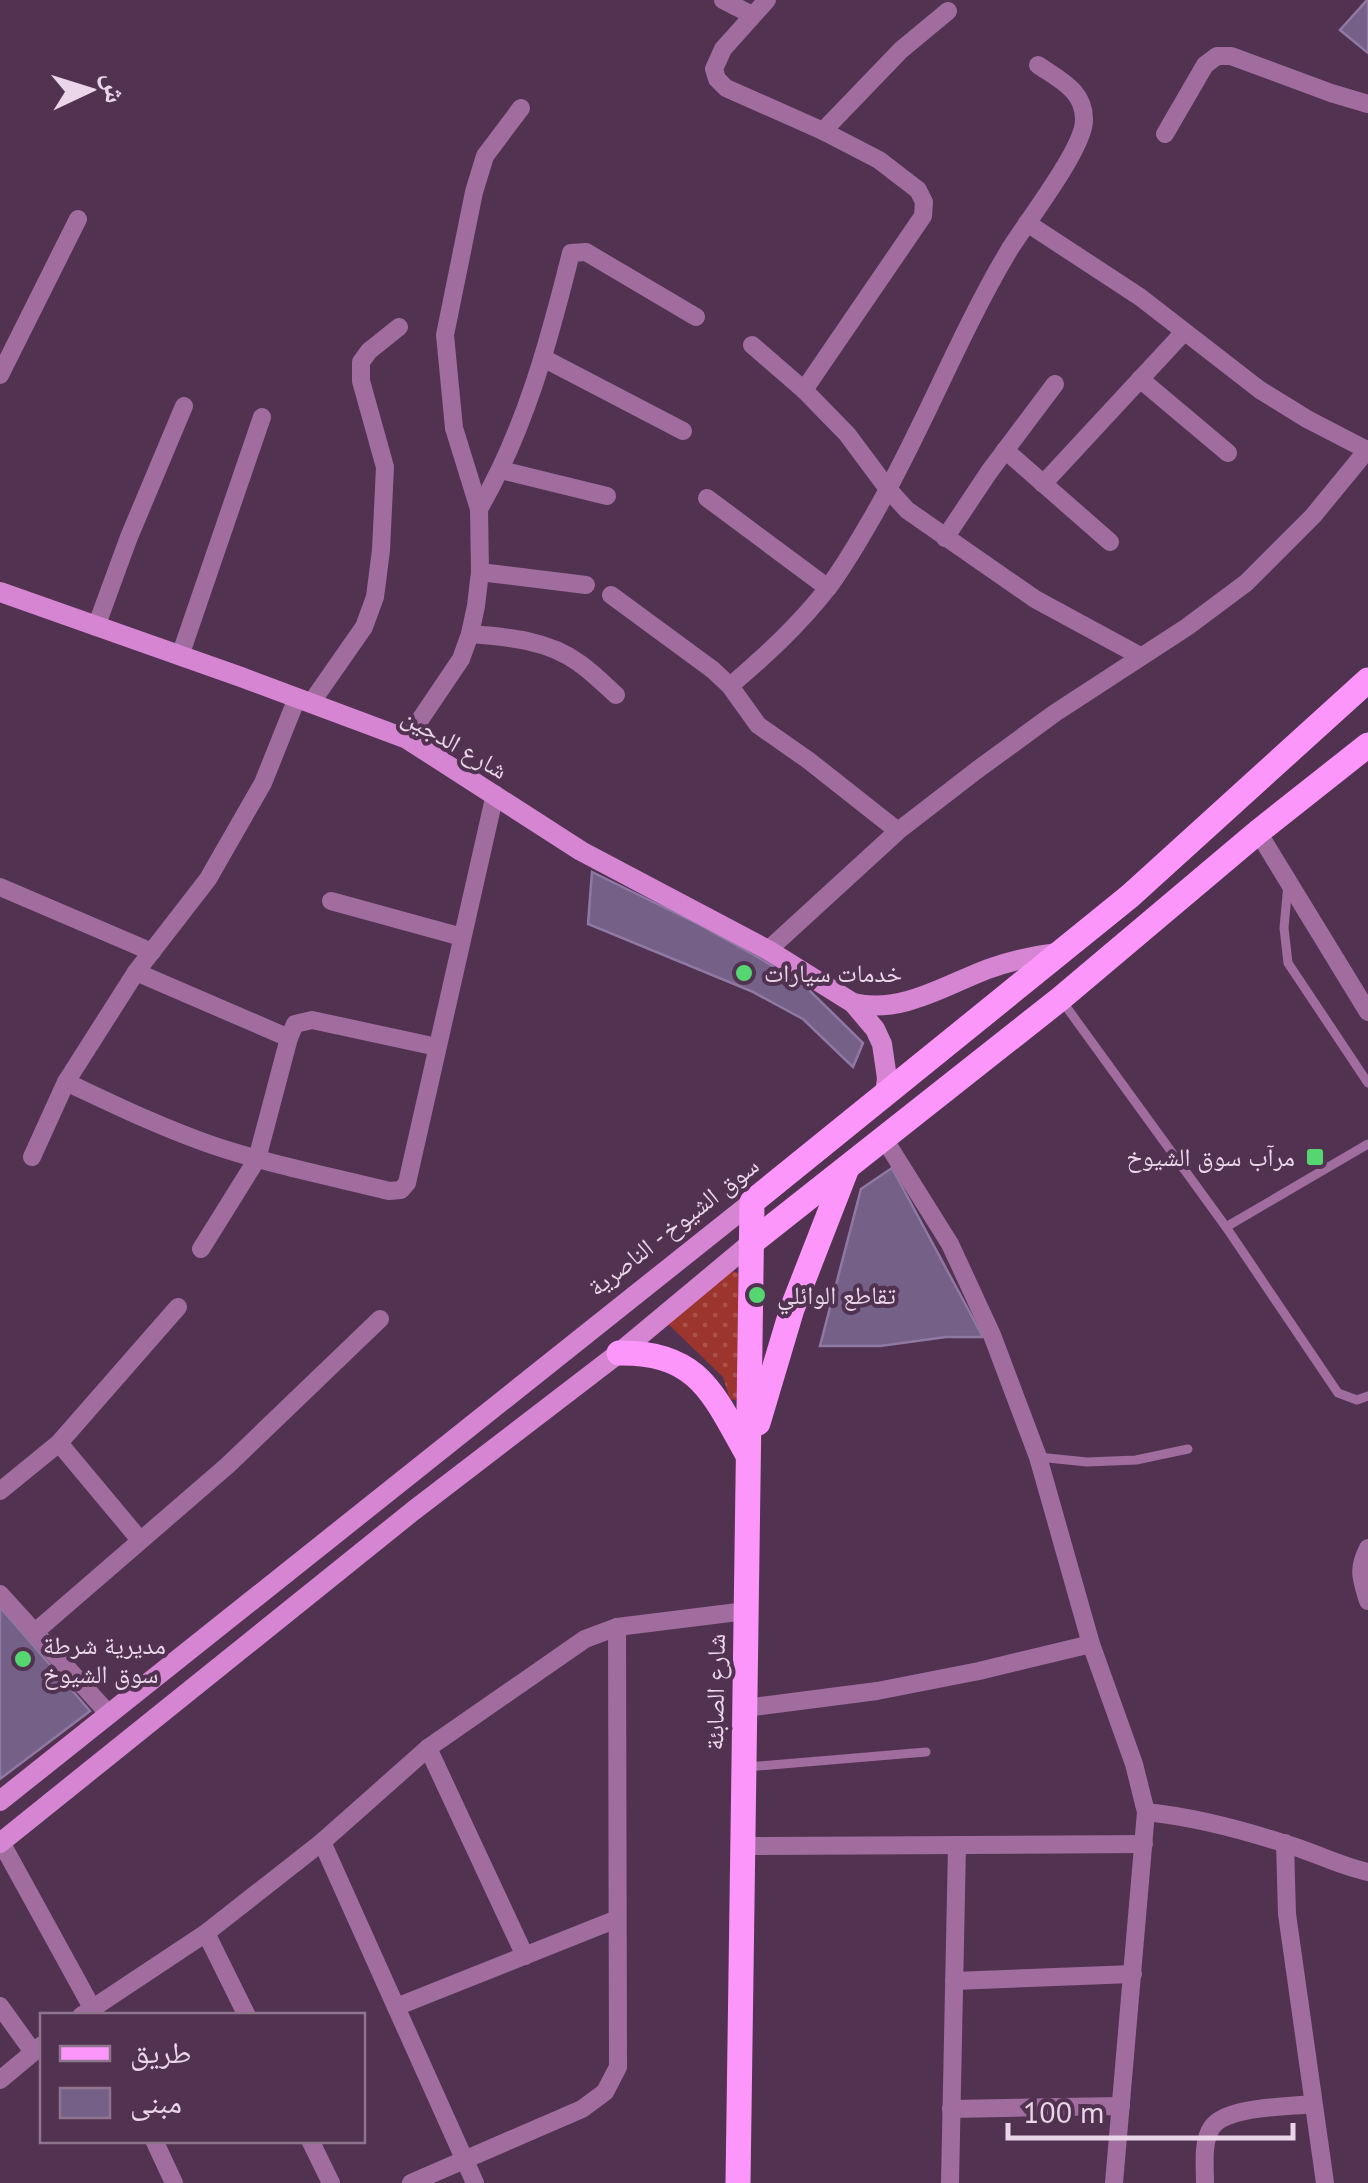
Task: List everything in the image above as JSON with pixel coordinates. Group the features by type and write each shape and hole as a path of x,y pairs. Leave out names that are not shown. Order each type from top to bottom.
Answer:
{"main road":[{"name":"شارع الدجين","path":"0,592 408,739 580,852 768,950 853,1003 882,1044 885,1095"},
{"name":"سوق الشيوخ - الناصرية","path":"0,1801 1130,896 1368,681"},
{"path":"0,1843 413,1511 619,1353 883,1137 1060,999 1368,745"},
{"path":"853,1003 897,1005 994,967 1057,953"},
{"path":"748,1456 792,1309 848,1166"},
{"name":"شارع الصابئة","path":"738,2183 752,1202"},
{"path":"619,1353 647,1352 674,1360 698,1376 716,1398 748,1456"},
{"path":"728,2183 739,2139"}],"street":[{"path":"723,0 752,16"},
{"path":"767,0 723,49 714,69 717,79 726,88 879,160 918,190 924,202 922,216 804,390"},
{"path":"823,131 902,50 948,11"},
{"path":"1165,134 1205,65 1217,56 1231,56 1368,104"},
{"path":"730,686 778,644 828,588 888,489 1007,254 1064,166 1084,126 1083,106 1072,88 1038,66"},
{"path":"408,739 461,659 470,634 480,572 479,509 454,428 446,334 474,192 485,156 521,108"},
{"path":"0,374 78,219"},
{"path":"768,950 898,831 977,770 1246,583 1313,516 1368,450 1260,390 1140,298 1027,223"},
{"path":"479,509 501,470 543,358 571,253 586,252 696,317"},
{"path":"32,1157 66,1082 136,972 208,880 304,701 364,627 375,596 385,467 362,381 361,362 369,350 398,328"},
{"path":"1044,484 1184,332"},
{"path":"752,345 847,434 907,510 1035,599 1140,656"},
{"path":"543,358 682,431"},
{"path":"1140,379 1228,453"},
{"path":"945,538 1004,450 1055,384"},
{"path":"96,626 184,406"},
{"path":"180,656 262,418"},
{"path":"1004,450 1110,542"},
{"path":"501,470 607,496"},
{"path":"707,498 828,588"},
{"path":"480,572 586,585"},
{"path":"610,596 713,670 730,686 758,725 898,831"},
{"path":"470,634 544,645 577,661 616,695"},
{"path":"66,1082 175,1131 258,1158 388,1191 401,1190 407,1182 495,794"},
{"path":"1258,832 1365,1001"},
{"path":"0,887 152,952"},
{"path":"332,901 462,937"},
{"path":"136,972 289,1038"},
{"path":"201,1249 258,1158 295,1024 312,1020 437,1047"},
{"path":"883,1137 950,1244 992,1335 1038,1457 1090,1644 1134,1764 1146,1812 1113,2182"},
{"path":"0,1491 59,1443 178,1307"},
{"path":"35,1632 228,1465 380,1319"},
{"path":"59,1443 140,1540"},
{"path":"1368,1548 1360,1564 1368,1601"},
{"path":"0,1594 108,1713"},
{"path":"0,1843 90,2013 206,1932 322,1842 428,1748 586,1639 617,1627 746,1611"},
{"path":"411,2183 582,2109 605,2092 618,2068 617,1627"},
{"path":"745,1708 877,1690 1090,1644"},
{"path":"428,1748 524,1956"},
{"path":"1146,1812 1190,1817 1368,1872"},
{"path":"322,1842 475,2183"},
{"path":"743,1846 1144,1844"},
{"path":"1285,1844 1286,1914 1325,2183"},
{"path":"950,2183 956,1846"},
{"path":"396,2007 617,1919"},
{"path":"206,1932 246,2013"},
{"path":"954,1981 1133,1974"},
{"path":"0,2006 38,2049 0,2080"},
{"path":"1205,2183 1210,2129 1223,2116 1313,2104"},
{"path":"951,2109 1121,2106"},
{"path":"155,2143 174,2183"},
{"path":"311,2143 331,2183"}],"lane":[{"path":"1288,881 1284,928 1288,962 1368,1083"},
{"path":"1060,999 1226,1227 1338,1393 1358,1400 1368,1396"},
{"path":"1226,1227 1368,1144"},
{"path":"1038,1457 1087,1462 1136,1460 1188,1450"},
{"path":"744,1767 926,1752"}],"shaded area":[{"path":"732,1271 738,1273 739,1398 735,1400 730,1399 723,1377 666,1322"}],"building":[{"path":"1368,0 1368,53 1340,30"},
{"name":"خدمات سيارات","path":"592,872 700,925 806,987 863,1043 853,1067 803,1019 751,991 588,924"},
{"path":"892,1168 983,1337 946,1337 880,1346 820,1346 861,1189"},
{"name":"مديرية شرطة سوق الشيوخ","path":"0,1607 90,1711 0,1779"}],"place":[{"name":"خدمات سيارات","path":"744,973"},
{"name":"مرآب سوق الشيوخ","path":"1315,1157"},
{"name":"تقاطع الوائلي","path":"757,1295"},
{"name":"مديرية شرطة سوق الشيوخ","path":"23,1659"}]}
